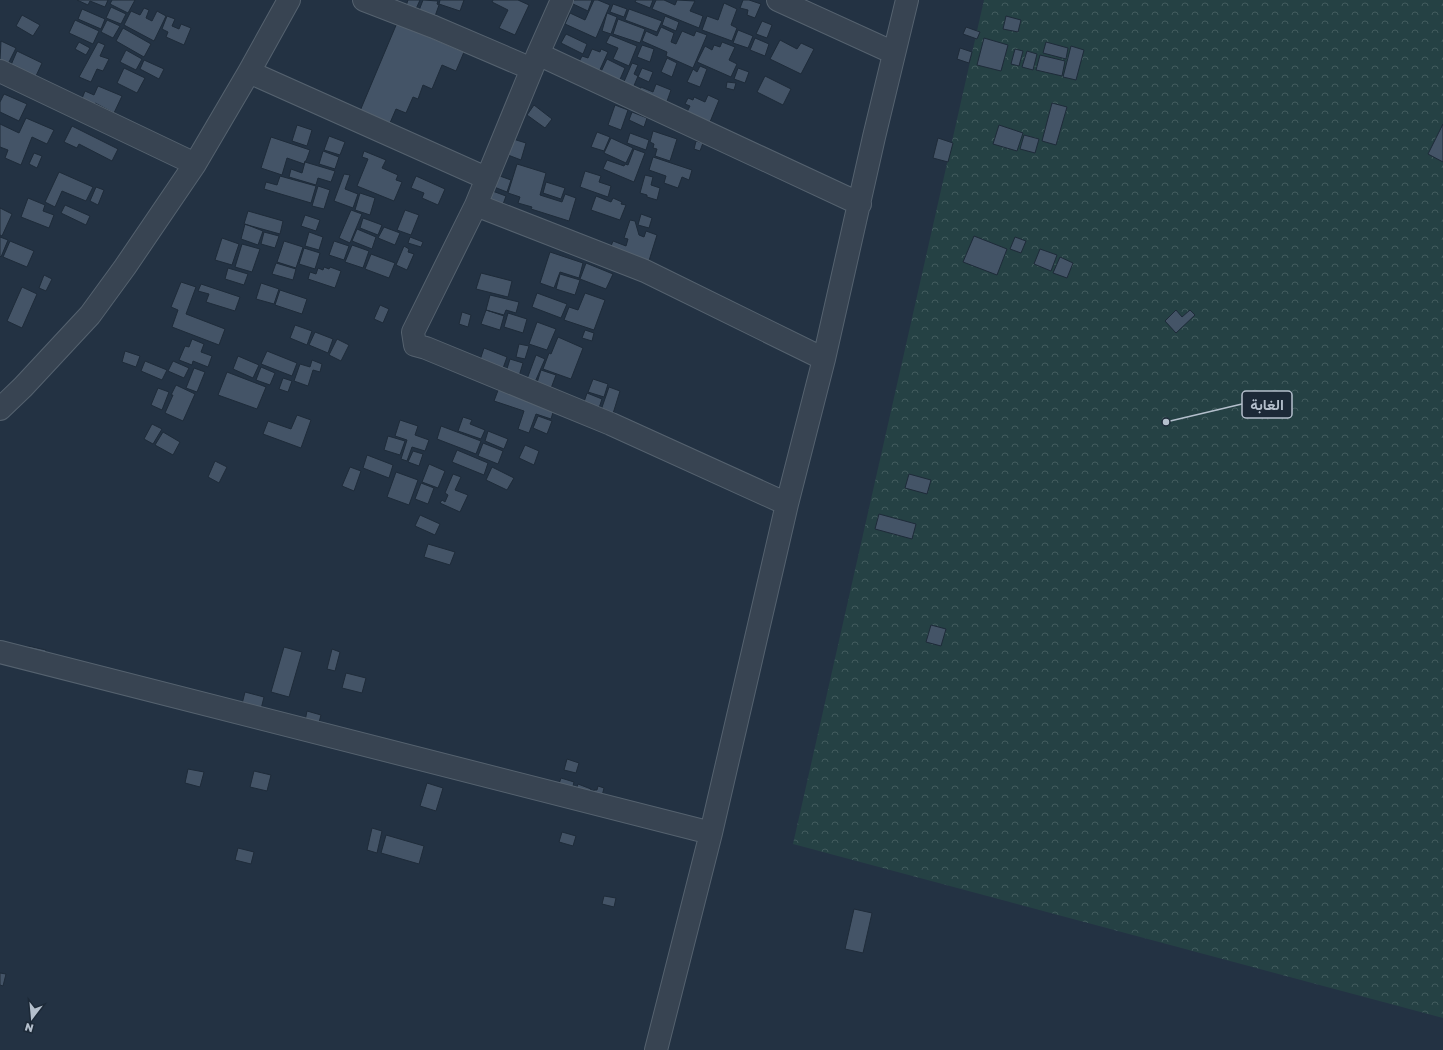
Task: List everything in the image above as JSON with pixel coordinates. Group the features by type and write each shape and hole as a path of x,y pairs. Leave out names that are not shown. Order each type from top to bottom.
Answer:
{"street":[{"path":"0,409 23,387 90,315 125,267 194,164 249,72 289,0"},
{"path":"364,0 434,27 535,61 860,204"},
{"path":"562,0 535,61 476,205 413,332 415,345 426,348 611,424 787,504"},
{"path":"778,0 894,53"},
{"path":"656,1050 711,834 787,504 824,359 907,0"},
{"path":"0,71 194,164"},
{"path":"249,72 486,178"},
{"path":"476,205 645,271 824,359"},
{"path":"0,652 711,834"}],"green space":[{"path":"984,0 1443,0 1443,1018 793,844"}],"building":[{"path":"77,0 108,0 105,7 90,1 88,5"},
{"path":"112,0 135,0 128,13 110,4"},
{"path":"408,0 420,0 416,9 406,6"},
{"path":"423,0 438,1 437,4 439,5 434,19 418,13"},
{"path":"440,0 464,0 460,11 439,4"},
{"path":"493,0 518,0 529,5 515,35 499,28 508,10 492,2"},
{"path":"573,0 592,0 588,11 571,3"},
{"path":"594,0 610,5 596,38 565,24 570,13 585,20"},
{"path":"636,0 653,0 650,8 635,2"},
{"path":"656,0 664,0 675,5 677,0 695,1 690,11 703,16 699,28 652,9"},
{"path":"743,0 749,0 761,4 755,18 747,15 748,10 740,8"},
{"path":"724,3 737,9 731,25 737,28 732,41 702,30 707,16 718,20"},
{"path":"613,4 627,9 624,17 610,12"},
{"path":"111,7 126,14 121,24 106,18"},
{"path":"144,8 149,10 146,18 152,21 157,11 166,16 154,41 124,25 131,11 140,15"},
{"path":"82,9 105,19 101,29 78,19"},
{"path":"629,9 662,21 657,32 625,20"},
{"path":"607,13 617,17 611,34 602,31"},
{"path":"22,15 40,25 33,36 16,26"},
{"path":"167,16 175,19 172,26 179,29 181,24 191,28 184,45 166,37 168,32 162,29"},
{"path":"665,16 679,22 676,31 662,25"},
{"path":"1006,16 1021,20 1018,32 1003,29"},
{"path":"618,19 645,29 640,43 613,34"},
{"path":"75,20 99,31 93,44 69,33"},
{"path":"107,20 120,26 113,38 101,32"},
{"path":"762,21 772,25 767,38 756,34"},
{"path":"397,23 464,52 456,71 442,65 432,89 423,85 418,99 413,97 406,113 396,109 390,123 360,111"},
{"path":"661,27 674,33 671,42 676,44 682,31 694,36 696,31 707,35 693,68 666,56 667,52 642,41 646,31 657,36"},
{"path":"966,27 980,32 977,39 963,34"},
{"path":"123,28 151,44 144,57 116,41"},
{"path":"738,30 753,36 748,48 733,43"},
{"path":"566,34 587,44 583,54 561,43"},
{"path":"610,35 637,46 629,66 613,59 618,48 606,43"},
{"path":"755,38 769,44 765,56 750,50"},
{"path":"984,38 1008,45 1001,71 977,65"},
{"path":"780,40 797,49 801,43 814,49 801,74 770,59"},
{"path":"1,41 16,48 8,64 0,60"},
{"path":"79,42 90,48 86,55 75,49"},
{"path":"98,42 105,45 100,56 109,59 103,71 97,69 91,82 79,77"},
{"path":"722,42 735,47 729,60 737,64 731,77 697,62 705,46 712,50 714,45 720,47"},
{"path":"1046,42 1068,48 1066,59 1043,53"},
{"path":"642,45 654,49 650,62 637,57"},
{"path":"1071,46 1084,50 1076,80 1063,77"},
{"path":"960,48 972,52 969,63 957,59"},
{"path":"592,49 600,52 601,49 608,52 598,74 576,68 582,56 588,58"},
{"path":"1015,49 1023,51 1019,66 1011,64"},
{"path":"126,50 142,59 136,70 120,62"},
{"path":"17,51 42,63 36,76 11,65"},
{"path":"1027,51 1037,54 1033,70 1022,67"},
{"path":"1040,55 1065,61 1062,76 1036,70"},
{"path":"667,58 677,63 672,77 661,72"},
{"path":"607,59 625,68 618,84 599,76"},
{"path":"144,60 164,69 159,79 140,69"},
{"path":"632,63 638,65 634,74 638,76 633,88 623,84"},
{"path":"700,66 707,69 700,87 687,82 693,69 697,72"},
{"path":"124,68 145,78 137,93 117,83"},
{"path":"642,68 653,72 649,82 638,77"},
{"path":"738,68 749,72 745,83 734,79"},
{"path":"765,76 791,89 783,105 757,92"},
{"path":"727,82 736,83 734,90 726,88"},
{"path":"656,84 671,90 666,104 639,94 641,87 653,92"},
{"path":"98,86 122,96 114,113 95,103 93,107 81,101 85,91 94,95"},
{"path":"4,94 27,104 19,121 0,112 0,102"},
{"path":"708,95 719,100 710,122 687,112 690,106 685,104 688,98 693,100 694,97 705,102"},
{"path":"1052,103 1067,107 1056,145 1042,141"},
{"path":"534,105 552,119 545,128 527,115"},
{"path":"615,105 628,110 621,130 608,125"},
{"path":"632,112 647,118 644,127 629,120"},
{"path":"26,118 54,130 47,144 32,137 21,165 5,158 8,150 0,147 0,124 19,133"},
{"path":"1443,124 1443,162 1428,154"},
{"path":"297,125 312,130 307,146 292,141"},
{"path":"999,125 1023,133 1017,151 993,144"},
{"path":"72,126 118,149 112,161 79,144 77,148 64,142"},
{"path":"653,131 677,139 670,161 655,156 657,149 653,148 654,144 650,142"},
{"path":"597,132 610,137 604,151 591,147"},
{"path":"630,133 649,140 646,150 627,143"},
{"path":"1024,135 1039,139 1035,153 1020,149"},
{"path":"329,136 345,142 340,155 324,150"},
{"path":"271,137 310,150 304,164 287,158 282,175 261,168"},
{"path":"611,138 633,148 626,163 604,153"},
{"path":"938,138 953,143 948,162 933,158"},
{"path":"513,139 526,143 521,160 508,155"},
{"path":"696,141 703,143 700,151 694,149"},
{"path":"634,149 645,153 634,182 603,169 607,160 624,166 625,164 628,165"},
{"path":"323,151 339,157 335,169 319,164"},
{"path":"364,151 386,160 382,168 398,175 396,180 402,182 394,201 357,186 368,159 362,157"},
{"path":"34,153 42,156 37,168 29,164"},
{"path":"653,157 692,170 689,180 682,177 678,188 664,183 666,176 649,170"},
{"path":"305,162 335,171 331,182 318,178 316,185 289,177 291,169 302,173"},
{"path":"517,164 546,173 540,195 562,202 565,194 576,198 569,221 531,209 532,207 518,203 520,197 508,193"},
{"path":"585,171 601,176 599,182 611,186 608,197 580,187"},
{"path":"59,172 93,187 86,201 62,191 55,207 45,202"},
{"path":"344,174 350,175 345,189 358,194 353,208 334,201"},
{"path":"497,175 511,180 507,192 494,187"},
{"path":"645,175 653,177 651,185 660,188 657,200 640,193"},
{"path":"280,176 316,186 311,203 264,189 266,182 277,185"},
{"path":"416,176 445,189 438,205 422,198 424,193 411,188"},
{"path":"546,182 565,188 561,199 543,193"},
{"path":"318,186 330,190 324,209 312,206"},
{"path":"96,187 104,190 98,205 90,201"},
{"path":"487,189 506,196 502,207 483,200"},
{"path":"360,193 375,198 370,215 355,210"},
{"path":"596,196 611,202 613,198 622,202 621,204 626,205 620,220 591,210"},
{"path":"28,198 45,205 43,211 54,215 49,228 21,217"},
{"path":"65,205 90,216 86,225 61,213"},
{"path":"0,208 12,214 2,236 0,235"},
{"path":"351,210 362,214 350,243 339,238"},
{"path":"405,210 419,215 411,235 397,230"},
{"path":"248,211 283,221 280,234 244,224"},
{"path":"641,214 652,218 649,228 638,225"},
{"path":"305,215 320,220 316,231 301,226"},
{"path":"363,218 382,225 378,235 360,228"},
{"path":"630,220 635,221 639,235 644,237 646,231 657,235 648,264 609,251 613,241 626,246 628,239 624,238"},
{"path":"245,224 263,231 258,245 241,239"},
{"path":"384,227 400,233 395,245 378,238"},
{"path":"357,229 376,237 372,249 352,241"},
{"path":"264,232 279,236 275,248 261,244"},
{"path":"309,232 323,237 319,250 305,246"},
{"path":"974,236 1007,249 997,275 963,262"},
{"path":"0,237 8,240 1,257 0,256"},
{"path":"410,237 423,242 421,247 408,243"},
{"path":"1015,237 1026,241 1021,253 1010,249"},
{"path":"222,238 239,244 232,265 215,260"},
{"path":"10,241 34,251 27,267 3,257"},
{"path":"284,241 303,247 296,268 277,262"},
{"path":"334,241 349,246 344,260 329,255"},
{"path":"242,244 260,249 252,272 235,267"},
{"path":"352,245 369,251 363,268 345,262"},
{"path":"404,246 409,249 408,252 414,254 407,270 396,265"},
{"path":"304,248 320,253 315,269 299,264"},
{"path":"1040,249 1057,255 1051,271 1034,264"},
{"path":"550,252 583,263 579,278 560,272 554,288 540,283"},
{"path":"371,254 395,263 389,278 365,269"},
{"path":"1060,257 1073,263 1067,278 1053,273"},
{"path":"276,263 296,269 293,280 272,274"},
{"path":"586,263 613,274 606,289 580,279"},
{"path":"324,267 329,269 330,267 341,271 335,288 308,279 310,272 316,274 318,268 323,270"},
{"path":"228,268 248,274 244,285 225,279"},
{"path":"481,273 512,281 508,297 476,289"},
{"path":"560,274 580,280 575,295 556,289"},
{"path":"44,275 52,279 46,291 39,288"},
{"path":"181,282 196,287 186,314 225,329 219,345 172,327 178,310 171,307"},
{"path":"261,283 279,289 274,304 256,299"},
{"path":"201,284 240,297 235,311 206,302 209,294 198,291"},
{"path":"22,287 37,294 22,328 7,321"},
{"path":"280,290 307,299 302,314 275,305"},
{"path":"537,293 567,304 561,318 532,307"},
{"path":"585,293 605,300 594,330 564,320 569,307 578,310"},
{"path":"490,295 519,302 516,313 506,310 504,315 486,310"},
{"path":"380,305 389,309 383,323 374,319"},
{"path":"486,310 504,316 500,330 481,324"},
{"path":"1176,310 1182,317 1190,310 1195,315 1176,333 1165,321"},
{"path":"462,312 471,315 468,327 459,324"},
{"path":"508,313 527,319 523,333 504,327"},
{"path":"537,322 556,329 547,350 529,344"},
{"path":"295,325 312,331 307,345 290,338"},
{"path":"585,330 594,333 592,341 582,338"},
{"path":"315,332 333,339 328,353 309,345"},
{"path":"558,337 583,348 571,379 543,369 549,353 551,354"},
{"path":"192,339 204,344 201,352 212,356 208,367 193,361 192,365 179,360 185,346 189,347"},
{"path":"337,339 349,345 341,361 329,355"},
{"path":"519,344 529,346 525,359 516,357"},
{"path":"484,348 507,357 502,371 479,363"},
{"path":"125,351 140,356 136,367 122,362"},
{"path":"267,351 297,363 292,376 261,364"},
{"path":"536,355 545,359 535,382 527,379"},
{"path":"238,356 259,365 253,378 233,369"},
{"path":"510,359 523,363 519,376 506,372"},
{"path":"312,360 322,364 320,372 313,370 308,386 294,381 300,364 310,367"},
{"path":"145,361 167,370 162,380 141,371"},
{"path":"173,361 189,368 184,378 168,371"},
{"path":"261,367 275,373 270,385 256,380"},
{"path":"194,368 205,372 197,392 186,388"},
{"path":"541,370 556,375 550,391 536,386"},
{"path":"227,372 266,387 257,409 218,395"},
{"path":"283,378 292,381 288,392 279,389"},
{"path":"593,379 608,384 604,397 588,392"},
{"path":"176,385 195,394 183,421 165,413"},
{"path":"500,385 554,409 551,419 536,414 529,433 518,429 524,411 494,401"},
{"path":"609,387 620,391 611,420 599,416"},
{"path":"158,388 169,392 162,410 151,405"},
{"path":"587,393 602,399 597,414 582,408"},
{"path":"297,415 311,420 301,448 263,434 268,421 291,429"},
{"path":"538,416 552,421 547,434 533,428"},
{"path":"463,417 472,420 470,424 485,430 481,439 458,431"},
{"path":"400,420 418,426 415,435 429,440 425,451 412,447 407,461 401,459 407,440 395,436"},
{"path":"152,424 162,429 153,444 144,439"},
{"path":"441,426 481,441 476,454 437,439"},
{"path":"488,431 508,439 504,449 485,441"},
{"path":"163,432 180,442 173,455 155,445"},
{"path":"388,436 405,441 400,455 384,450"},
{"path":"483,443 503,451 498,464 478,456"},
{"path":"525,445 539,451 534,465 519,458"},
{"path":"457,450 488,463 484,475 452,462"},
{"path":"413,451 423,454 419,466 408,462"},
{"path":"367,455 393,465 389,478 363,468"},
{"path":"215,461 227,467 219,483 208,477"},
{"path":"429,464 445,471 438,488 422,482"},
{"path":"350,467 361,471 354,491 342,486"},
{"path":"492,467 514,478 507,490 486,480"},
{"path":"396,472 418,480 409,505 387,497"},
{"path":"453,474 461,477 455,490 468,495 460,512 440,503 442,500 445,502 448,495 445,493"},
{"path":"909,474 931,480 927,494 905,488"},
{"path":"421,483 434,488 428,504 415,499"},
{"path":"879,514 916,524 912,539 875,529"},
{"path":"420,515 440,524 435,535 415,526"},
{"path":"428,544 455,552 450,565 424,557"},
{"path":"931,625 946,629 941,646 926,642"},
{"path":"28,646 46,650 43,662 25,658"},
{"path":"284,647 302,652 289,697 271,692"},
{"path":"332,649 340,652 335,671 327,669"},
{"path":"346,673 366,678 362,693 342,688"},
{"path":"245,692 264,697 259,717 240,712"},
{"path":"307,711 321,715 317,730 304,726"},
{"path":"567,759 579,763 576,773 564,770"},
{"path":"188,769 204,772 200,787 185,783"},
{"path":"254,771 271,775 267,791 250,787"},
{"path":"561,778 574,782 571,794 557,790"},
{"path":"427,783 443,788 436,811 420,806"},
{"path":"578,784 591,789 588,797 575,793"},
{"path":"598,786 604,788 601,800 591,797 594,790 597,790"},
{"path":"372,828 382,831 377,853 367,850"},
{"path":"562,832 576,836 573,846 559,842"},
{"path":"386,835 424,846 419,864 381,853"},
{"path":"238,848 254,852 251,864 235,860"},
{"path":"604,896 616,898 614,907 602,904"},
{"path":"854,909 872,913 863,953 845,949"},
{"path":"0,973 6,974 3,986 0,985"}],"place":[{"name":"الغابة","path":"1166,422"}]}
